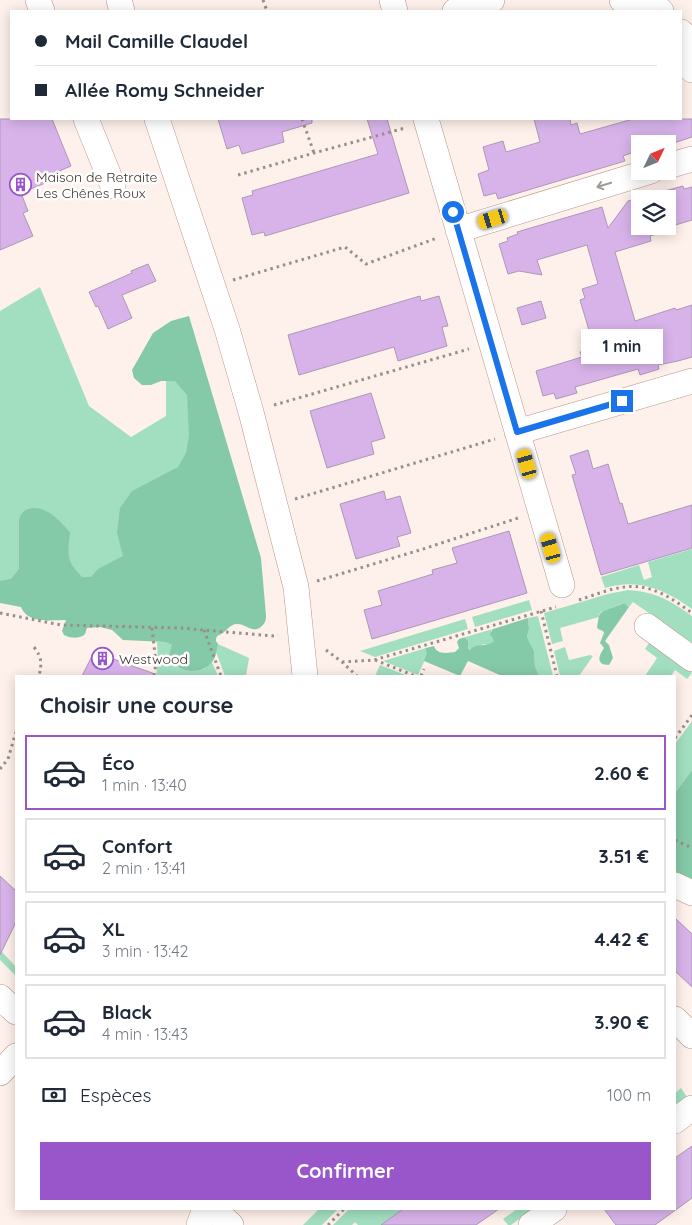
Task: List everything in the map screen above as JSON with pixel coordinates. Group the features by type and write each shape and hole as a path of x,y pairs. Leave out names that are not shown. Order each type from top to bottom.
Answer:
{"street":[{"path":"458,10 492,0"},
{"path":"622,0 632,10"},
{"path":"649,0 660,10"},
{"path":"682,33 692,43"},
{"path":"682,61 692,70"},
{"path":"86,120 113,186"},
{"path":"156,120 227,329 296,587 311,660 321,675"},
{"path":"427,120 565,598"},
{"path":"676,164 692,159"},
{"path":"458,230 631,177"},
{"path":"517,432 692,381"},
{"path":"647,626 692,659"},
{"path":"676,885 692,893"},
{"path":"0,997 15,1011"},
{"path":"676,1020 692,1036"},
{"path":"0,1073 15,1057"},
{"path":"676,1120 692,1108"},
{"path":"199,1225 205,1210"},
{"path":"215,1210 231,1225"},
{"path":"531,1225 553,1210"}],"path":[{"path":"302,120 314,153"},
{"path":"238,175 427,120"},
{"path":"212,287 345,247 366,264 458,230"},
{"path":"269,407 492,343"},
{"path":"294,499 517,432"},
{"path":"315,581 420,550 540,511"},
{"path":"311,660 342,662 374,660 541,611 565,598 625,587 640,587 660,593 692,613"},
{"path":"541,611 557,675"},
{"path":"0,613 61,626 204,630 274,636"},
{"path":"152,628 156,663 154,675"},
{"path":"204,630 221,675"},
{"path":"34,647 41,656 39,675"},
{"path":"374,660 412,675"},
{"path":"342,662 356,675"},
{"path":"421,675 424,669"},
{"path":"676,737 692,715"},
{"path":"0,769 8,759 15,735"},
{"path":"676,840 692,848"},
{"path":"328,1225 343,1210"}],"green space":[{"path":"40,287 89,406 131,437 166,416 166,364 187,358 224,579 0,583 0,311"},
{"path":"189,316 261,558 266,615 262,626 256,629 240,624 230,626 216,638 218,644 216,653 209,665 194,671 177,665 169,655 172,645 165,642 123,640 112,630 100,627 87,628 85,634 79,637 69,637 64,635 62,631 66,620 34,619 24,612 21,607 0,603 0,581 11,579 19,569 19,521 21,514 27,509 38,508 49,512 70,532 70,561 82,577 91,577 98,569 123,556 117,533 120,508 132,491 178,467 186,453 189,436 187,395 175,381 161,381 151,385 142,385 134,378 132,370 153,333 171,321"},
{"path":"692,549 692,609 671,596 651,587 629,584 605,588 601,577 639,565 644,580 652,577 648,562"},
{"path":"628,590 655,595 676,605 692,616 692,643 633,602 629,607 624,603 601,612 599,617 560,628 563,641 552,644 544,613"},
{"path":"529,600 532,610 475,627 472,617"},
{"path":"624,603 629,607 605,641 609,645 613,658 609,665 605,665 599,659 604,648 600,643 604,633 597,627 599,617 604,611"},
{"path":"538,616 553,675 539,675 535,666 534,651 527,637 529,629 528,618"},
{"path":"528,618 529,629 527,637 534,651 535,666 539,675 500,675 468,661 461,675 458,675 424,661 427,653 426,648 434,646 440,652 455,652 459,648 457,642 462,638 468,641 468,648 470,650 476,646 491,643 494,641 490,634 493,629"},
{"path":"465,619 468,629 375,657 360,651"},
{"path":"493,629 491,631 492,638 495,641 470,650 462,638"},
{"path":"157,642 165,642 172,645 194,671 204,669 212,662 218,675 156,675 158,662"},
{"path":"649,643 692,673 687,679 675,670 672,675 646,675 657,658 645,649"},
{"path":"218,644 249,658 246,675 225,675 216,652"},
{"path":"565,647 569,660 593,656 580,675 560,675 554,651"},
{"path":"426,648 428,653 418,675 383,661"},
{"path":"380,665 405,675 375,675"},
{"path":"692,721 692,770 676,792 676,743"},
{"path":"692,770 692,884 676,876 676,792"},
{"path":"2,952 15,966 15,975 0,960"},
{"path":"681,1088 687,1097 676,1105 676,1092"},
{"path":"318,1210 337,1210 322,1225 303,1225"},
{"path":"348,1210 402,1210 381,1225 358,1225 355,1222 352,1225 333,1225"},
{"path":"516,1210 532,1210 511,1225 508,1225 503,1219"}],"building":[{"name":"Maison de Retraite Les Chênes Roux","path":"0,119 52,120 71,166 57,172 60,177 21,193 28,211 23,213 33,236 0,250"},
{"path":"692,119 692,137 676,142 676,135 631,135 631,153 623,156 625,161 498,199 496,193 484,196 478,174 489,170 483,147 503,141 506,152 540,142 534,120 570,120 571,125 577,123 580,134 629,120"},
{"path":"218,120 312,120 312,123 282,132 284,142 242,154 239,145 227,149"},
{"path":"367,120 387,120 409,193 265,236 264,232 252,235 242,198 253,195 252,191 378,154"},
{"path":"683,186 684,189 692,187 692,220 676,225 676,190 668,190"},
{"path":"631,200 631,235 653,235 650,236 651,241 615,252 635,321 675,308 676,310 692,305 692,357 658,365 659,369 640,375 638,369 575,387 577,393 556,399 554,393 543,396 536,371 582,357 580,352 594,347 580,300 585,298 582,289 598,284 587,245 537,260 542,275 519,271 508,274 499,244 508,241 507,238 518,234 517,232 602,207 608,228 628,201"},
{"path":"148,264 156,281 122,295 132,318 108,329 98,306 96,307 89,292"},
{"path":"420,296 421,301 439,296 448,326 442,327 447,346 398,361 394,347 299,375 288,335"},
{"path":"541,301 546,318 522,325 517,308"},
{"path":"371,393 385,438 371,442 374,454 327,468 310,411"},
{"path":"588,450 593,469 608,464 628,524 692,505 692,548 601,575 572,475 576,474 570,456"},
{"path":"384,491 386,500 400,496 411,533 397,537 400,546 356,559 340,504"},
{"path":"509,531 527,593 372,639 364,610 382,605 378,591 433,574 432,570 457,563 452,548"},
{"name":"Westwood","path":"94,652 155,674 155,675 82,675"},
{"path":"0,876 15,890 15,924 0,955"},
{"path":"676,919 692,934 692,987 676,972"},
{"path":"692,1146 692,1198 676,1210 676,1157"},
{"path":"402,1210 498,1210 476,1225 381,1225"},
{"path":"605,1210 676,1210 655,1225 616,1225"}],"place":[{"name":"Maison de Retraite Les Chênes Roux","path":"20,185"},
{"name":"Westwood","path":"103,659"}],"route":[{"path":"453,212 517,432 622,401"}]}
